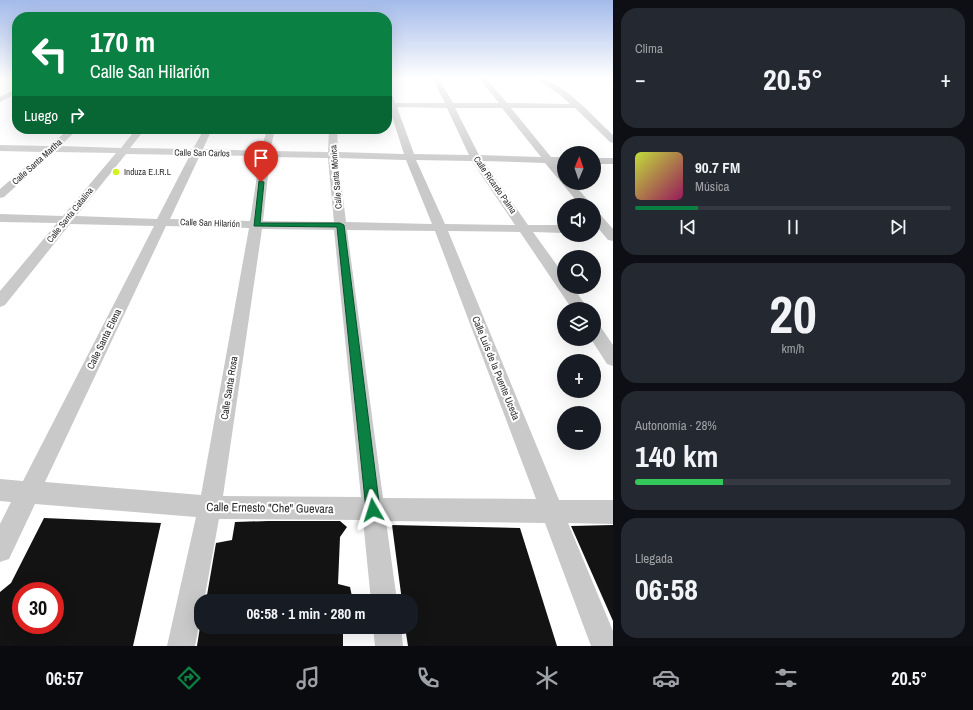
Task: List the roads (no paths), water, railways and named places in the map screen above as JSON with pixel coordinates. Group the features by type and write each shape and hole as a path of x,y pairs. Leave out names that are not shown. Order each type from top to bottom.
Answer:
{"street":[{"name":"Calle Luis de la Puente Uceda","path":"392,108 410,157 440,227 605,646"},
{"name":"Calle Ricardo Palma","path":"452,108 476,159 527,230 557,275"},
{"path":"506,108 557,171"},
{"path":"577,108 613,140"},
{"name":"Calle Santa Martha","path":"0,195 68,134"},
{"name":"Calle Santa Catalina","path":"0,302 137,134"},
{"name":"Calle Santa Elena","path":"0,550 206,134"},
{"name":"Calle Santa Rosa","path":"182,646 210,507 256,225 265,154 270,134"},
{"name":"Calle Santa Mónica","path":"333,134 333,156 340,225 383,594"},
{"name":"Calle San Carlos","path":"0,148 557,160"},
{"path":"601,161 613,161"},
{"path":"573,190 580,198"},
{"name":"Calle San Hilarión","path":"0,218 256,225 340,225 557,230"},
{"path":"601,341 613,359"},
{"name":"Calle Ernesto \"Che\" Guevara","path":"0,490 29,491 210,507 613,512"},
{"path":"388,634 389,646"}],"place":[{"name":"Induza E.I.R.L","path":"116,172"}]}
